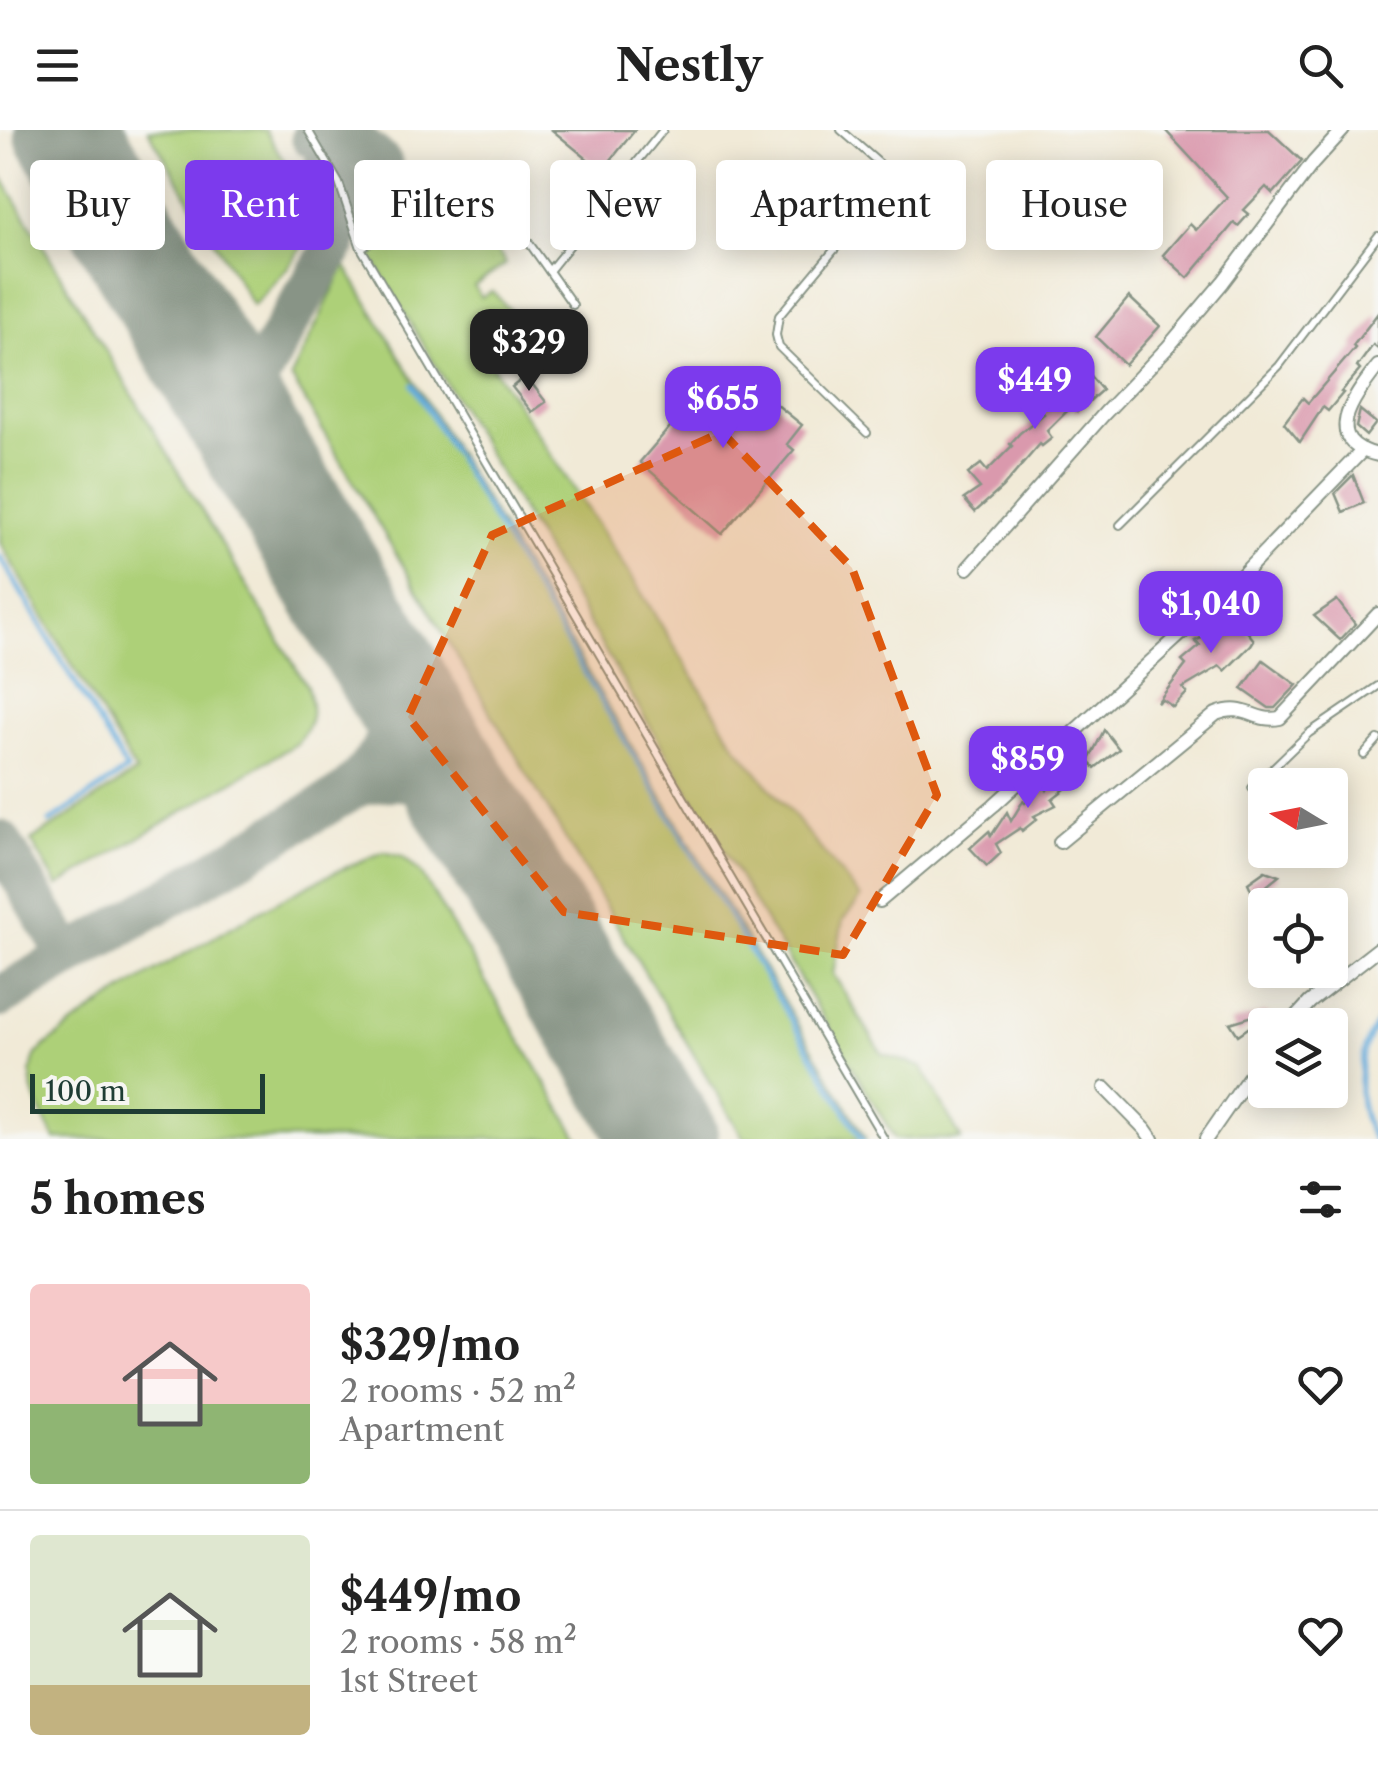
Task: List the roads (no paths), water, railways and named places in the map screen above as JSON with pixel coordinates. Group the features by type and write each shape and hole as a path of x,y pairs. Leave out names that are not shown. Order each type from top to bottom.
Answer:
{"street":[{"path":"968,568 1168,347 1343,130"},
{"path":"1378,366 1351,405 1344,425 1345,433 1363,450 1378,454"},
{"path":"880,901 994,806 1217,601 1363,450"},
{"path":"1060,842 1216,714 1232,709 1264,720 1280,718 1378,614"},
{"path":"1305,1008 1378,949"},
{"path":"1206,1139 1248,1078"},
{"path":"1104,1088 1152,1139"}],"lane":[{"path":"308,130 339,183 354,225"},
{"path":"549,271 663,130"},
{"path":"841,130 896,177 779,316 776,335 778,347 867,433"},
{"path":"1120,525 1279,366 1378,236"},
{"path":"530,244 574,305"},
{"path":"363,250 884,1139"},
{"path":"1273,768 1310,733 1378,686"},
{"path":"1364,755 1378,739"}],"waterway":[{"path":"413,385 862,1139"},
{"path":"0,557 127,770 50,822"},
{"path":"1374,1139 1363,1112 1360,1080 1365,1049 1378,1023"}]}
